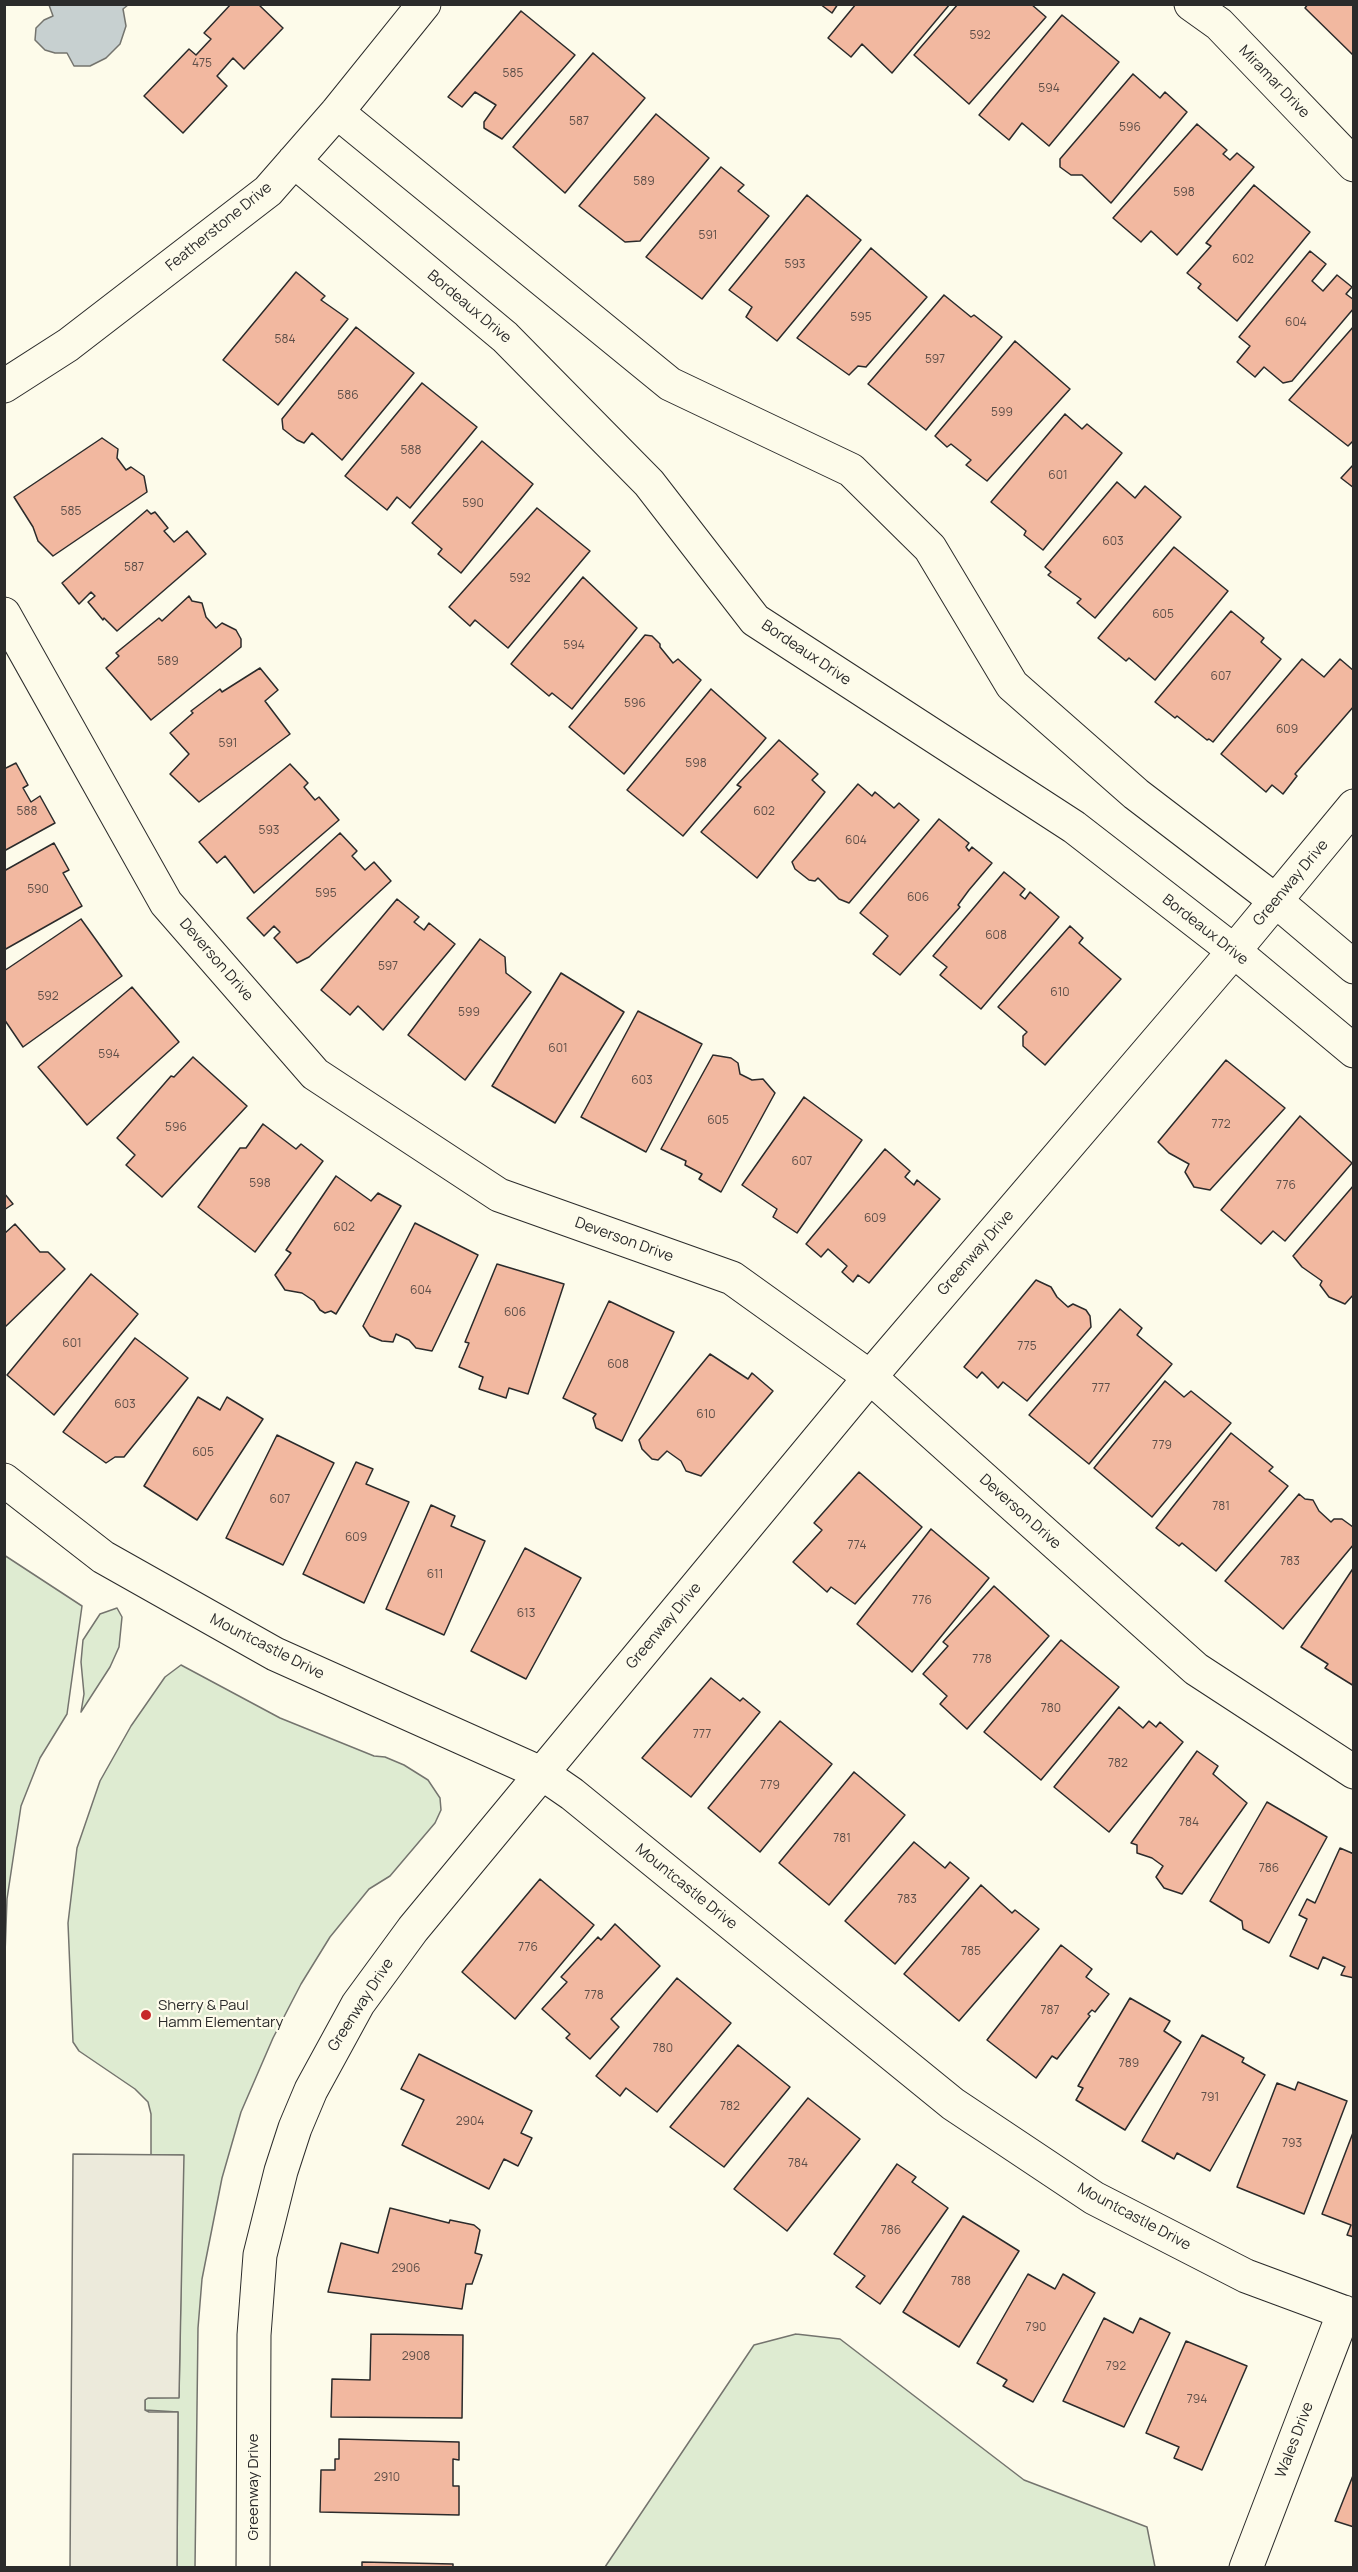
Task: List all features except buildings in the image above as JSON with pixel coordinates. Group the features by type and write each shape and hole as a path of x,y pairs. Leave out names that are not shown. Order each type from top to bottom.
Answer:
{"street":[{"name":"Featherstone Drive","path":"4,386 68,345 268,191 338,112 423,4"},
{"name":"Miramar Drive","path":"1191,4 1219,24 1353,165"},
{"path":"338,112 670,384 851,470 930,548 1012,685 1136,794 1276,901 1353,967"},
{"name":"Bordeaux Drive","path":"294,161 505,337 649,483 755,620 1074,827 1234,951 1353,1051"},
{"name":"Deverson Drive","path":"4,614 166,903 315,1074 499,1195 732,1278 870,1377 1196,1670 1353,1772"},
{"name":"Greenway Drive","path":"253,2568 256,2293 269,2214 295,2128 333,2046 383,1967 870,1377 1234,951 1353,807"},
{"name":"Mountcastle Drive","path":"4,1480 103,1557 275,1654 543,1774 572,1794 953,2104 1094,2198 1246,2276 1349,2314"},
{"name":"Wales Drive","path":"1246,2568 1349,2314"}],"green space":[{"path":"4,1555 82,1606 67,1714 40,1758 21,1806 7,1899 5,1954"},
{"path":"117,1608 122,1617 119,1647 110,1667 81,1712 84,1694 81,1662 83,1640 100,1614"},
{"path":"181,1665 280,1718 374,1756 385,1757 404,1765 428,1780 440,1798 441,1810 435,1823 390,1876 369,1889 330,1937 301,1984 273,2038 241,2112 222,2178 202,2279 198,2328 195,2567 177,2567 178,2412 145,2410 145,2400 148,2398 179,2397 183,2155 151,2155 151,2114 148,2102 135,2089 79,2051 73,2042 68,1923 77,1848 100,1781 131,1726 165,1677"},
{"path":"796,2334 840,2339 1024,2480 1147,2527 1155,2567 605,2567 754,2345"}],"shaded area":[{"path":"49,5 128,5 123,9 126,26 120,44 106,58 90,66 74,66 67,53 45,50 35,40 36,28 44,20 53,16"},
{"path":"73,2154 184,2155 179,2398 148,2398 145,2400 145,2410 149,2412 178,2412 177,2567 70,2567"}],"place":[{"name":"Sherry & Paul Hamm Elementary","path":"146,2015"}]}
